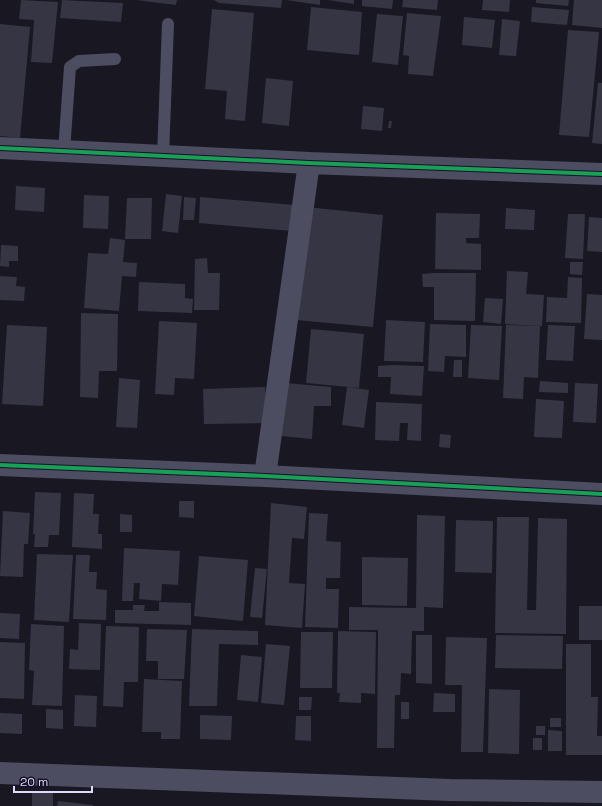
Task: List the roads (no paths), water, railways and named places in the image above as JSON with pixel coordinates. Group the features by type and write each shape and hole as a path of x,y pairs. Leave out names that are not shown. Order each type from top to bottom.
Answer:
{"street":[{"path":"0,148 309,163 602,174"},
{"path":"265,476 309,163"},
{"path":"0,465 265,476 602,494"},
{"path":"0,773 449,798 602,792"}],"lane":[{"path":"163,156 168,24"},
{"path":"64,151 70,67 79,61 116,59"}]}
